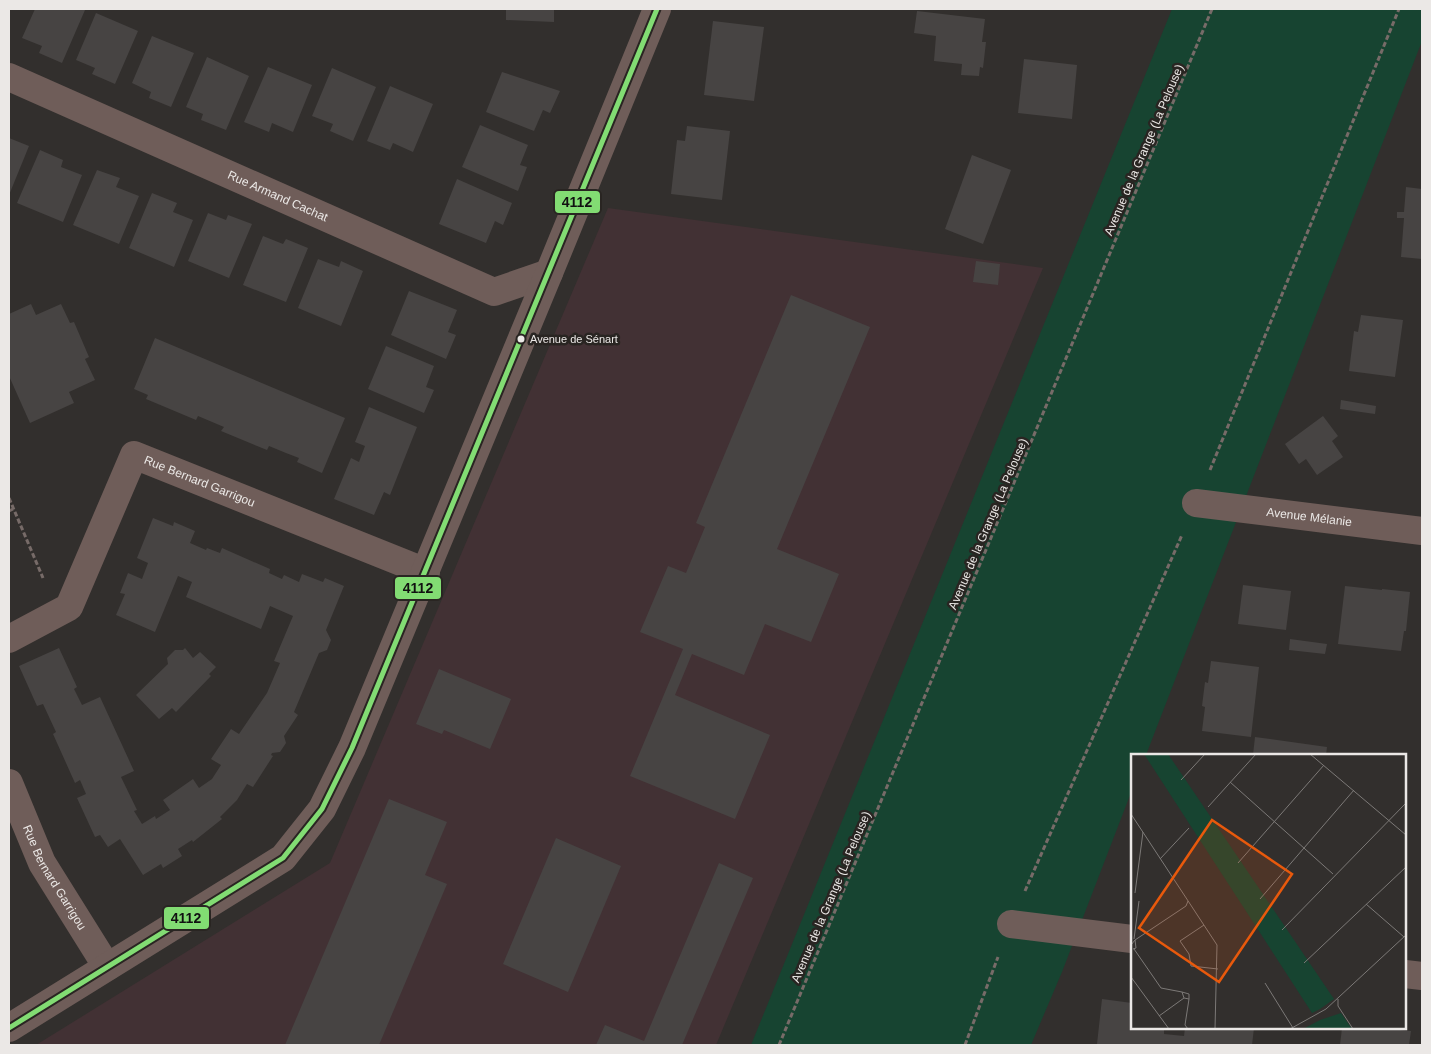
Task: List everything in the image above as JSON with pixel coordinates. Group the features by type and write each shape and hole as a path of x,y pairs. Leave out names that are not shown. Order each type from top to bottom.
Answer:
{"street":[{"path":"9,1028 283,858 322,809 348,756 426,572 657,9"},
{"name":"Rue Armand Cachat","path":"9,77 494,292 549,273"},
{"name":"Rue Bernard Garrigou","path":"9,639 69,608 134,455 426,572"},
{"name":"Avenue Mélanie","path":"1196,503 1422,531"},
{"name":"Rue Bernard Garrigou","path":"9,783 42,863 107,967"},
{"path":"1011,924 1131,939"},
{"path":"1406,974 1422,976"}],"path":[{"name":"Avenue de la Grange (La Pelouse)","path":"779,1045 1212,9"},
{"path":"9,498 58,613"},
{"path":"9,511 13,509"}],"shaded area":[{"path":"608,208 1043,268 716,1045 36,1045 330,863"}],"green space":[{"path":"1172,9 1422,9 1422,41 1146,754 1131,754 1131,793 1062,972 1031,1045 751,1045"}],"building":[{"path":"35,9 85,10 62,63 39,53 42,46 22,38"},
{"path":"506,9 554,9 554,22 506,20"},
{"path":"917,11 985,19 982,42 986,42 983,68 980,67 979,76 961,75 962,64 934,61 936,36 914,33"},
{"path":"96,13 138,31 115,84 92,74 95,68 76,60"},
{"path":"713,21 764,27 754,101 704,95"},
{"path":"152,36 194,53 171,107 149,98 151,92 132,83"},
{"path":"207,57 249,76 226,130 201,120 203,114 186,107"},
{"path":"1024,59 1077,65 1072,119 1018,113"},
{"path":"268,67 312,85 293,132 272,123 269,132 244,122"},
{"path":"332,68 376,87 353,141 330,131 333,124 312,116"},
{"path":"502,72 560,91 550,113 543,110 534,131 486,112"},
{"path":"390,86 433,104 413,152 393,143 390,150 367,141"},
{"path":"480,125 528,145 520,165 527,167 518,191 462,167"},
{"path":"687,126 730,131 722,200 671,194 677,140 685,141"},
{"path":"9,138 29,146 9,195"},
{"path":"40,150 63,160 61,167 82,175 63,222 17,203"},
{"path":"972,155 1011,170 983,244 945,229"},
{"path":"97,170 120,178 116,187 139,196 119,244 73,225"},
{"path":"457,179 512,203 503,225 495,221 486,243 439,224"},
{"path":"1406,187 1422,189 1422,259 1401,257 1404,218 1397,218 1397,212 1404,212"},
{"path":"152,193 177,203 173,212 193,220 174,267 129,248"},
{"path":"208,213 226,220 228,215 252,224 229,278 188,261"},
{"path":"263,236 283,244 286,239 308,248 286,302 243,285"},
{"path":"318,259 339,267 341,261 363,271 341,326 298,308"},
{"path":"976,261 1000,264 998,285 973,282"},
{"path":"409,291 457,310 448,332 456,335 446,359 391,335"},
{"path":"791,295 870,327 777,549 839,574 811,642 765,624 744,675 692,654 675,695 770,735 735,819 630,776 683,649 640,632 668,566 686,573 705,527 696,523"},
{"path":"31,304 36,315 61,304 70,323 74,322 89,357 85,359 95,380 69,392 74,403 30,423 9,376 9,314"},
{"path":"1361,315 1403,320 1395,377 1349,371 1354,331 1358,332"},
{"path":"155,338 345,418 322,473 297,462 299,458 269,446 267,450 221,431 224,427 198,416 196,420 146,399 148,395 134,389"},
{"path":"386,346 434,366 426,387 434,390 424,413 368,389"},
{"path":"1341,400 1376,406 1375,414 1340,409"},
{"path":"369,407 417,427 390,495 384,492 374,515 334,499 351,458 359,462 365,446 355,442"},
{"path":"1323,416 1338,436 1332,441 1343,457 1317,475 1306,459 1299,464 1285,444"},
{"path":"153,518 173,526 174,522 195,531 190,543 206,550 207,548 220,553 222,548 270,569 269,573 282,579 284,575 299,582 302,574 323,582 325,578 344,586 326,630 331,640 327,650 319,653 294,712 298,715 284,736 286,743 280,752 272,753 271,755 273,756 253,787 247,784 237,800 220,817 222,819 193,842 192,840 178,849 182,856 163,868 161,864 143,875 120,839 108,847 100,835 95,837 77,798 86,794 80,780 75,783 53,734 56,732 43,704 37,706 19,666 59,648 77,687 74,689 82,705 100,697 134,771 121,777 137,810 134,811 142,824 155,816 156,819 170,810 163,800 193,779 199,788 212,779 221,765 211,759 231,729 239,734 267,693 280,663 274,661 293,616 270,606 261,629 186,597 192,582 178,576 155,632 116,615 125,594 120,593 128,573 142,579 148,563 137,558"},
{"path":"1243,585 1291,591 1286,630 1238,624"},
{"path":"1345,586 1410,592 1406,631 1404,631 1401,651 1338,644"},
{"path":"1290,639 1327,644 1325,654 1289,650"},
{"path":"185,648 193,658 200,652 216,667 209,674 211,676 176,712 172,708 159,719 136,695 168,664 167,658 175,650 183,650"},
{"path":"1211,661 1259,667 1251,737 1202,731 1205,707 1202,706 1205,682 1208,683"},
{"path":"439,669 511,699 490,749 444,730 442,734 416,724"},
{"path":"1255,737 1327,747 1326,754 1253,754"},
{"path":"389,799 447,822 425,875 447,884 379,1045 285,1045"},
{"path":"556,838 621,866 568,992 503,964"},
{"path":"719,863 753,878 682,1045 596,1045 605,1025 644,1041"},
{"path":"1102,999 1131,1003 1131,1029 1164,1029 1164,1034 1184,1036 1185,1029 1254,1029 1252,1045 1097,1044"},
{"path":"1342,1029 1411,1031 1409,1045 1340,1045"}],"transit line":[{"name":"4112","path":"9,1028 283,858 322,809 352,748 657,9"}],"place":[{"name":"Avenue de Sénart","path":"521,339"}]}
